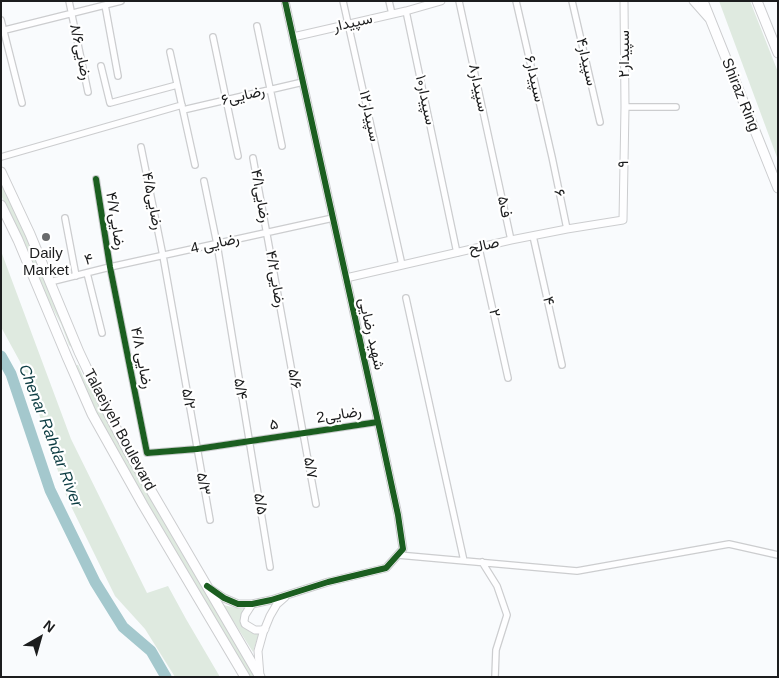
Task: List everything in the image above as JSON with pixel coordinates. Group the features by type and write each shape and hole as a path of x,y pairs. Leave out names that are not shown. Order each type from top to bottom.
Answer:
{"main road":[{"name":"Shiraz Ring","path":"703,1 778,188"},
{"path":"757,1 778,53"},
{"name":"Talaeiyeh Boulevard","path":"1,172 30,234 79,352 114,424 260,677"},
{"name":"Talaeiyeh Boulevard","path":"1,205 18,240 92,414 245,677"}],"street":[{"name":"رضایی۸/۶","path":"69,1 88,92"},
{"path":"2,30 121,1"},
{"name":"شهید رضایی","path":"285,1 398,515 403,549 398,555"},
{"name":"سپیدار۱۲","path":"343,1 402,265"},
{"path":"389,1 392,14"},
{"name":"سپیدار۸","path":"459,1 497,174"},
{"name":"سپیدار۶","path":"516,1 552,157"},
{"name":"سپیدار۴","path":"572,1 600,122"},
{"name":"سپیدار۲","path":"624,1 625,107"},
{"path":"693,1 710,20"},
{"name":"سپیدار","path":"293,37 437,2"},
{"path":"105,5 118,76"},
{"name":"سپیدار۱۰","path":"406,11 457,252"},
{"path":"1,20 22,104"},
{"path":"257,26 282,146"},
{"path":"213,37 238,156"},
{"path":"170,52 195,165"},
{"path":"101,66 110,103 177,85"},
{"name":"رضایی۶","path":"1,157 182,107 226,100 303,82"},
{"path":"625,107 676,107"},
{"name":"۹","path":"623,220 625,107"},
{"name":"رضایی۴/۵","path":"141,147 180,350"},
{"name":"۶","path":"552,157 567,229"},
{"name":"رضایی۴/۱","path":"254,158 266,233"},
{"name":"ف۵","path":"497,174 511,240"},
{"name":"رضایی۴/۷","path":"96,179 110,267"},
{"name":"۵/۴","path":"204,181 218,244 249,441"},
{"path":"65,218 76,276"},
{"name":"رضایی 4","path":"163,256 333,218"},
{"name":"صالح","path":"346,278 511,240 623,220"},
{"name":"رضایی۴/۲","path":"266,233 284,325"},
{"name":"۴","path":"533,236 562,365"},
{"name":"۲","path":"479,248 508,378"},
{"name":"۴","path":"50,282 163,256"},
{"name":"رضایی ۴/۸","path":"110,267 147,453"},
{"path":"87,273 102,333"},
{"path":"406,298 464,561"},
{"name":"۵/۶","path":"284,325 304,433"},
{"name":"۵/۲","path":"180,350 197,449"},
{"name":"2رضایی","path":"304,433 378,422"},
{"name":"۵","path":"147,453 197,449 304,433"},
{"name":"۵/۷","path":"304,433 316,504"},
{"name":"۵/۵","path":"249,441 270,567"},
{"name":"۵/۳","path":"197,449 210,520"},
{"path":"207,586 224,598 238,604 252,604 346,577 386,568 398,555 577,571 729,544 778,555"},
{"path":"482,562 498,586 507,615 496,650 495,677"},
{"path":"260,677 258,651 264,629 277,604 289,594"},
{"path":"252,604 245,615 245,624 255,630 264,629"}],"shaded area":[{"path":"719,1 750,1 778,72 778,160"},
{"path":"1,183 29,243 72,345 71,347 42,284 39,282 1,195"},
{"path":"1,251 71,439 147,593 168,586 220,677 175,677 145,629 115,596 67,498 24,369 1,327"},
{"path":"76,365 78,365 124,453 255,677 249,677 134,480 101,422"},
{"path":"223,605 246,610 240,622 250,632 259,633 253,652"}],"waterway":[{"name":"Chenar Rahdar River","path":"1,356 11,374 50,490 95,582 123,627 151,651 166,677"}],"cycle path":[{"path":"207,586 224,598 238,604 252,604 328,582 386,568 403,549 398,515 378,422 285,1"},
{"path":"96,179 110,267 147,453 197,449 378,422"}],"place":[{"name":"Daily Market","path":"46,237"}]}
